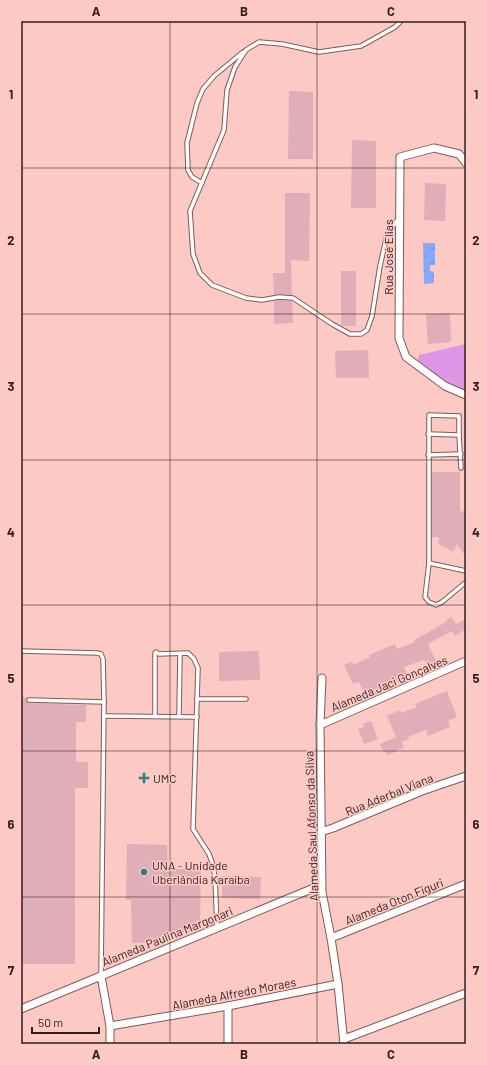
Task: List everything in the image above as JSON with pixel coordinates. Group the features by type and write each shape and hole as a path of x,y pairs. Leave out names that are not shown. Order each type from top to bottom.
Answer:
{"street":[{"name":"Rua José Elias","path":"466,163 459,154 434,148 400,157 399,218 399,338 406,357 445,386 466,395"},
{"name":"Alameda Jaci Gonçalves","path":"320,725 466,661"},
{"name":"Alameda Saul Afonso da Silva","path":"322,678 320,725 321,885 338,984 344,1042"},
{"name":"Rua Aderbal Viana","path":"321,832 422,791 466,776"},
{"name":"Alameda Oton Figuri","path":"330,938 466,884"},
{"name":"Alameda Paulina Margonari","path":"21,1009 321,885"},
{"path":"101,976 110,1026 110,1044"},
{"name":"Alameda Alfredo Moraes","path":"110,1026 228,1006 338,984"},
{"path":"344,1042 466,993"},
{"path":"228,1006 228,1044"}],"lane":[{"path":"202,183 192,177 188,170 187,143 197,103 203,89 214,76 246,50 259,42 282,44 319,52 361,46 395,27 401,21"},
{"path":"246,50 235,67 227,90 224,130 190,211 193,254 200,273 212,285 246,298 262,300 279,296 293,298 350,334 361,334 367,330 372,316 387,234 399,218"},
{"path":"461,468 459,416 429,415 429,563 424,597 429,602 436,605 442,602 466,582"},
{"path":"428,434 459,435"},
{"path":"428,456 461,454"},
{"path":"429,563 466,571"},
{"path":"21,651 97,652 101,654 103,659 104,716 101,976"},
{"path":"155,716 155,653 188,653 194,659 198,668 194,829 209,854 213,865 215,877 217,928"},
{"path":"179,716 180,654"},
{"path":"197,699 246,699"},
{"path":"29,700 104,702"},
{"path":"104,716 197,717"}],"shaded area":[{"path":"466,344 466,395 445,386 417,364 419,355"}],"water":[{"path":"423,243 435,243 435,265 430,265 430,271 434,272 434,283 424,284"}],"building":[{"path":"289,91 313,92 313,159 288,159"},
{"path":"352,140 376,141 376,208 351,208"},
{"path":"425,183 446,184 445,221 424,220"},
{"path":"285,193 310,193 309,261 291,260 292,295 274,295 273,273 285,273"},
{"path":"341,271 356,271 356,326 341,325"},
{"path":"274,301 292,301 293,323 274,324"},
{"path":"450,313 451,342 428,344 426,314"},
{"path":"368,350 369,378 336,378 335,351"},
{"path":"432,472 460,472 460,513 466,509 466,557 457,544 453,552 438,544 439,537 432,537"},
{"path":"451,617 456,624 466,619 466,629 455,636 452,631 428,644 436,661 427,665 424,660 404,667 409,680 402,683 401,680 378,689 380,693 367,699 359,682 353,684 344,665 352,662 353,665 370,657 369,655 395,644 397,649 415,642 414,640 446,622"},
{"path":"259,651 260,680 219,681 219,652"},
{"path":"447,691 457,717 448,721 450,727 428,736 426,730 408,737 409,739 402,742 404,748 387,755 386,751 384,752 380,744 396,737 387,716 400,710 401,713 417,707 415,704"},
{"path":"21,697 27,698 26,701 29,703 86,705 86,722 76,722 76,762 88,762 88,788 75,788 75,964 21,964"},
{"path":"371,721 378,739 364,744 358,729 364,727 363,724"},
{"path":"127,844 167,845 168,869 201,869 200,924 193,924 193,932 169,932 169,942 132,943 131,900 126,900"},
{"path":"222,876 261,877 260,899 222,898"}],"place":[{"name":"UMC","path":"144,778"},
{"name":"UNA - Unidade Uberlândia Karaíba","path":"144,872"}]}
